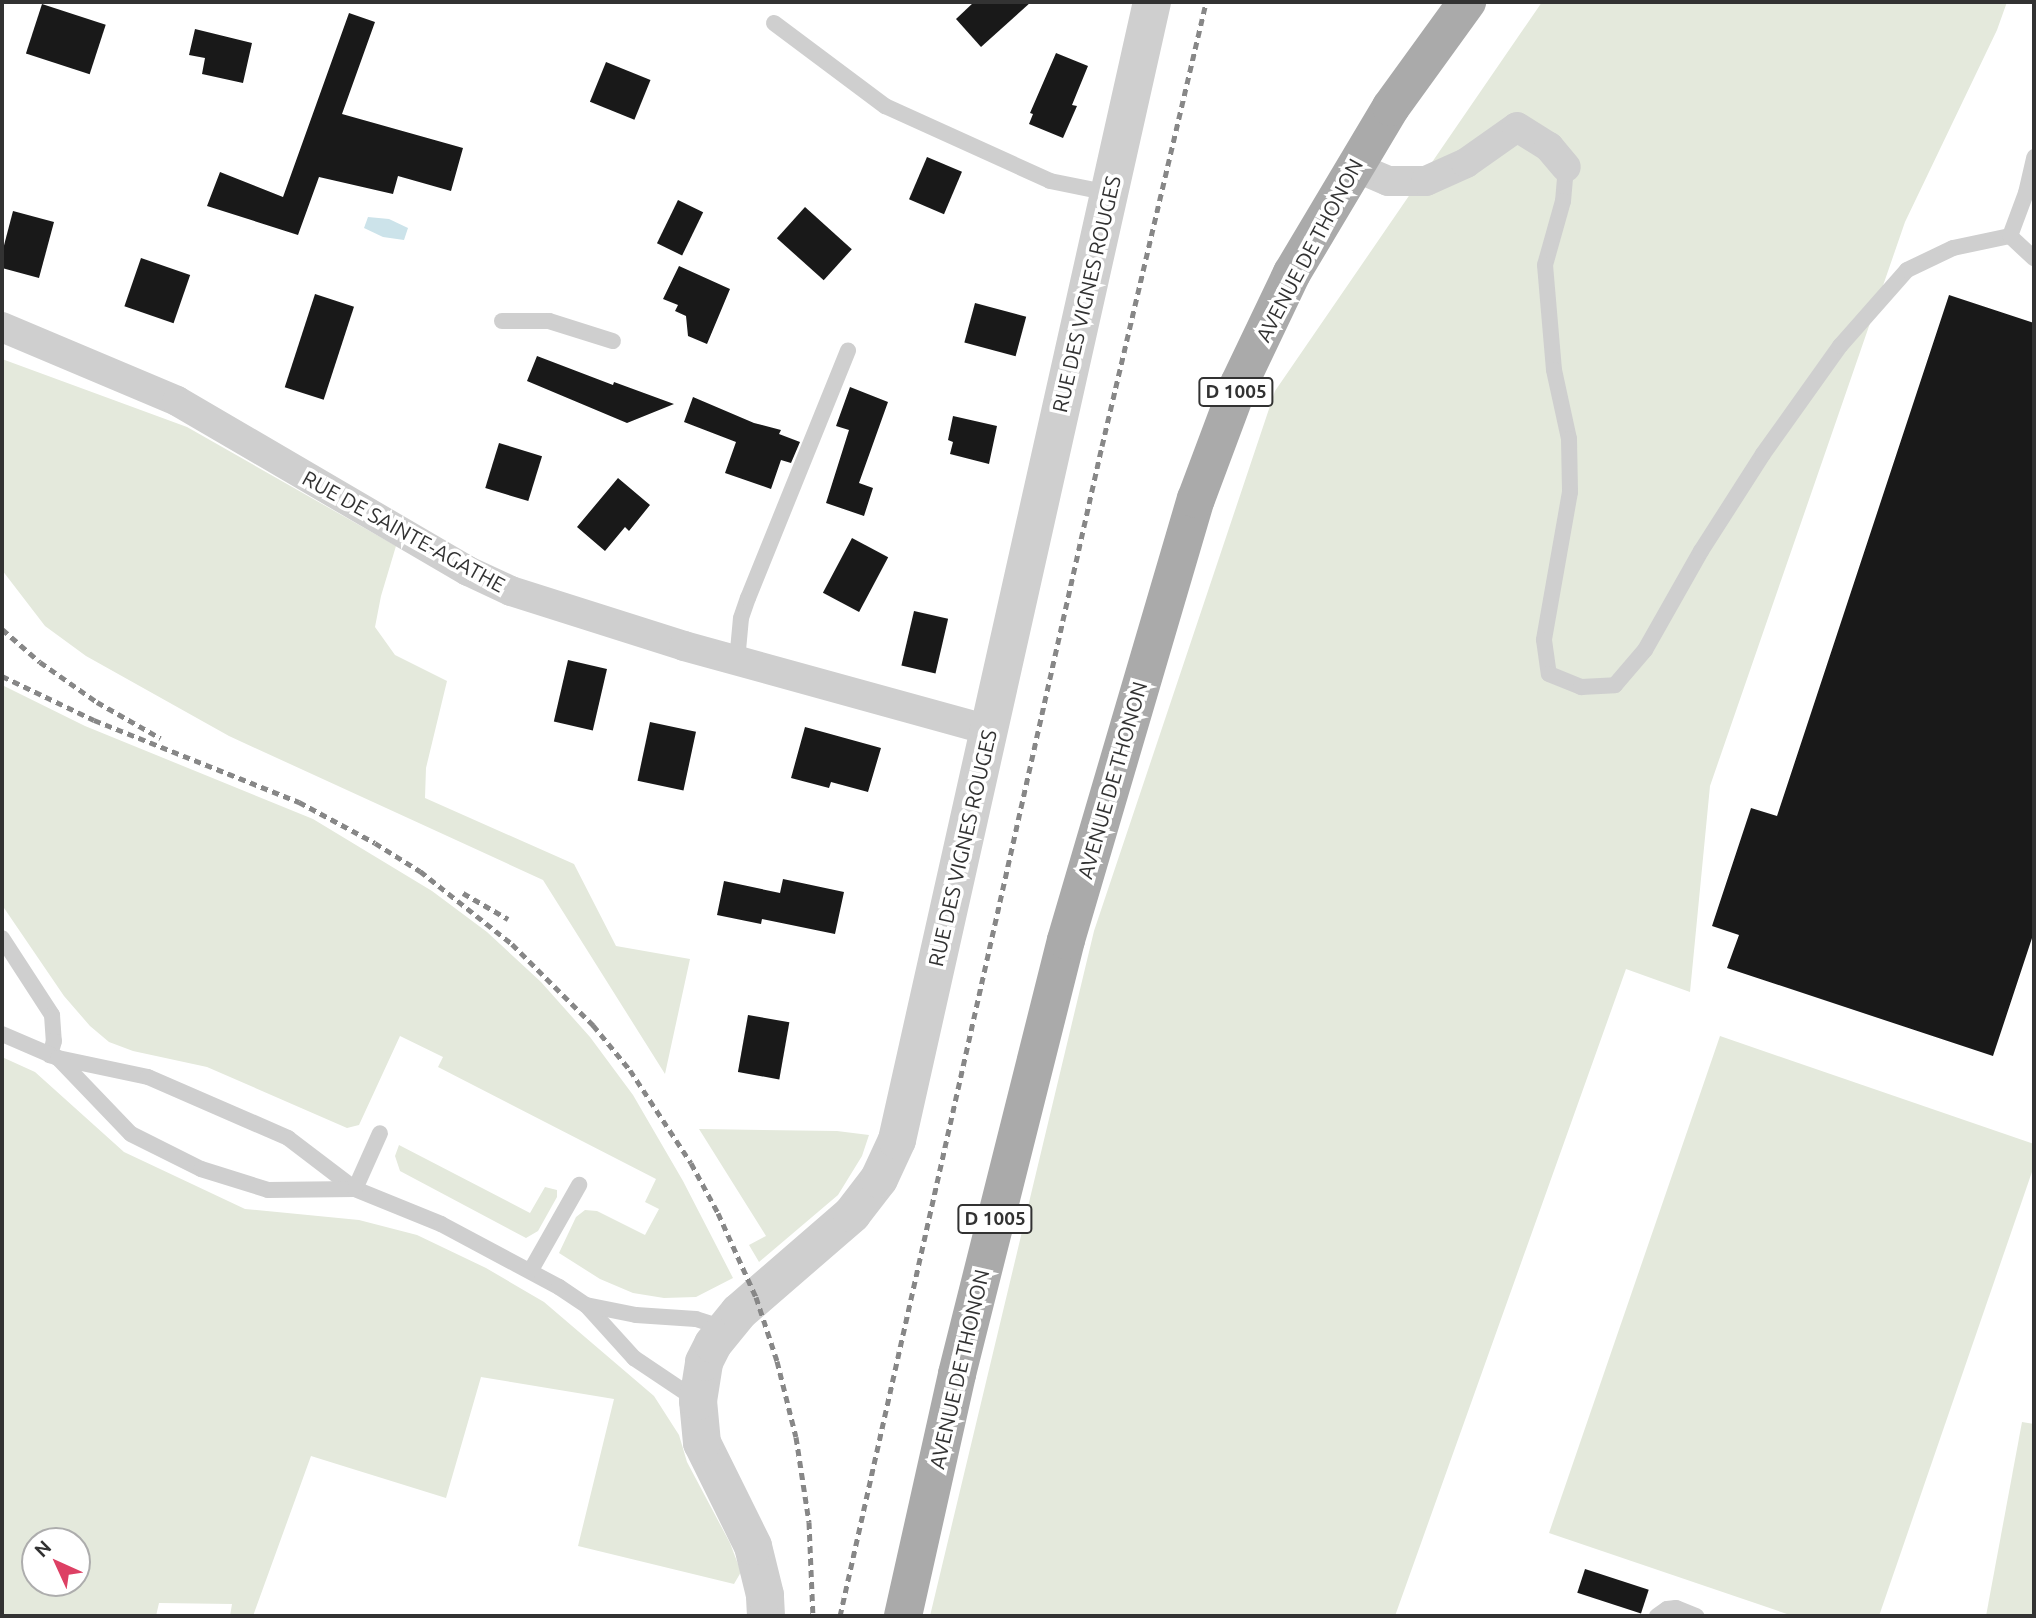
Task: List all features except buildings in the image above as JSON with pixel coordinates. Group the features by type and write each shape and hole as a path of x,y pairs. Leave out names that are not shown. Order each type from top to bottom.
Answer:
{"main road":[{"name":"AVENUE DE THONON","path":"903,1616 1009,1161 1098,825 1170,579 1216,441 1239,384 1292,273 1353,166 1425,58 1467,2"}],"street":[{"name":"RUE DES VIGNES ROUGES","path":"766,1616 765,1595 753,1546 702,1443 698,1401 704,1362 724,1328 852,1214 879,1179 897,1140 972,725 1109,193 1152,2"},
{"path":"1353,166 1388,181 1426,181 1466,163 1517,127 1549,147 1566,167"},
{"name":"RUE DE SAINTE-AGATHE","path":"2,327 186,406 489,582 541,602 737,661 972,725"}],"lane":[{"path":"774,23 885,106 1050,181 1109,193"},
{"path":"2010,236 2026,193 2034,158"},
{"path":"1566,167 1563,201 1545,265 1554,370 1569,439 1570,492 1544,640 1549,674 1581,687 1615,685 1645,650 1701,551 1763,454 1840,346 1908,270 1953,248 2010,236"},
{"path":"2010,236 2034,258"},
{"path":"502,321 549,321 612,341"},
{"path":"737,661 741,618 748,598 848,350"},
{"path":"2,938 52,1015 54,1057 131,1134 201,1169 268,1190 355,1189"},
{"path":"2,1034 54,1057 148,1077 195,1095 288,1138 355,1189 441,1224 531,1270 586,1305 634,1358 698,1401"},
{"path":"355,1189 380,1133"},
{"path":"531,1270 579,1185"},
{"path":"586,1305 636,1315 696,1319 724,1328"},
{"path":"1657,1616 1667,1609 1676,1608 1696,1616"}],"shaded area":[{"path":"1542,2 2007,2 1997,30 1905,222 1710,786 1690,992 1626,969 1395,1616 930,1616 1094,931 1275,391"},
{"path":"2,359 187,427 396,546 375,627 395,655 447,681 426,768 425,798 574,864 616,946 690,959 665,1074 543,880 229,736 86,656 45,626 2,570"},
{"path":"2,685 85,726 313,819 432,891 487,932 541,982 590,1037 633,1095 683,1181 733,1278 696,1297 664,1298 633,1293 600,1279 559,1253 576,1217 585,1210 597,1211 645,1235 659,1209 645,1202 656,1179 438,1067 443,1057 400,1036 359,1125 347,1128 207,1067 133,1051 109,1042 90,1026 64,996 2,905"},
{"path":"1720,1036 2034,1144 2034,1166 1879,1616 1793,1616 1549,1533"},
{"path":"2,1057 35,1072 124,1152 245,1209 359,1220 417,1235 486,1268 544,1302 654,1396 679,1435 687,1462 730,1543 741,1572 734,1584 578,1546 614,1399 481,1377 446,1498 311,1456 253,1616 230,1616 232,1604 159,1603 156,1616 2,1616"},
{"path":"699,1129 837,1131 869,1135 862,1156 838,1195 759,1262 749,1245 766,1236"},
{"path":"399,1145 530,1213 545,1187 557,1190 557,1197 538,1231 526,1238 400,1171 395,1156"},
{"path":"2022,1422 2034,1424 2034,1616 1986,1616"}],"water":[{"path":"368,217 389,219 408,228 404,240 383,237 364,228"}],"railway":[{"path":"840,1616 1102,446 1206,2"},
{"path":"2,629 40,662 97,702 160,738"},
{"path":"2,676 94,720 299,802 375,843 420,871 512,944 593,1025 630,1070 691,1163 718,1213 756,1297 777,1361 796,1437 809,1522 813,1616"},
{"path":"463,893 508,919"}]}
